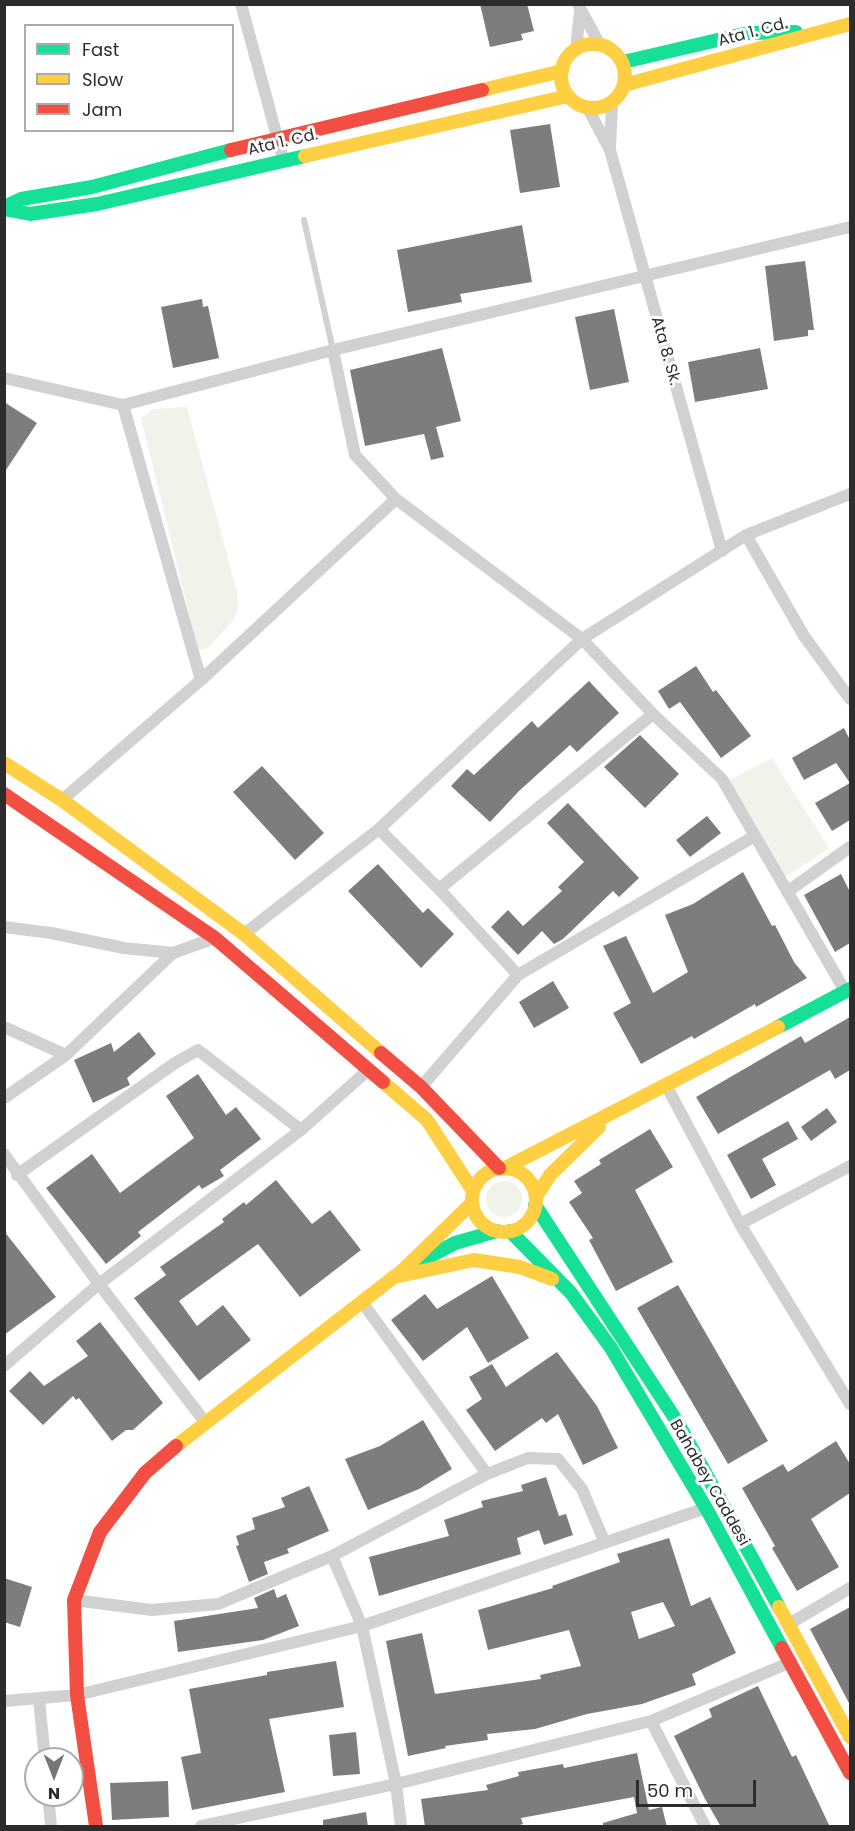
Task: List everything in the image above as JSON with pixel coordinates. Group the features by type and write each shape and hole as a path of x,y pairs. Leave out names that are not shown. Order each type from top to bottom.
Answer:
{"street":[{"path":"241,4 284,159"},
{"path":"579,8 600,45"},
{"path":"576,48 579,8"},
{"name":"Ata 1. Cd.","path":"624,85 850,24"},
{"name":"Ata 1. Cd.","path":"622,62 748,33 822,32"},
{"path":"600,45 616,53 622,62 625,71 624,85 612,102 598,108 587,107 568,96 563,87 562,71 568,56 576,48 600,45"},
{"name":"Ata 1. Cd.","path":"4,208 21,199 92,187 278,138 562,71"},
{"name":"Ata 1. Cd.","path":"4,208 30,214 98,204 284,159 568,96"},
{"path":"610,150 612,102"},
{"path":"587,107 610,150"},
{"name":"Ata 8. Sk.","path":"610,150 722,551"},
{"path":"4,378 123,405 333,350 850,227"},
{"path":"333,350 356,454 396,499 582,639 653,714 722,779 753,837 848,990 609,1117 482,1176 472,1197 399,1274"},
{"path":"123,405 201,680"},
{"path":"244,934 379,829 582,639 746,535 850,494"},
{"path":"62,800 201,680 396,499"},
{"path":"746,535 804,636 850,699"},
{"path":"439,889 653,714"},
{"path":"4,763 62,800 244,934 421,1087 502,1168 522,1174 534,1188 536,1201"},
{"path":"4,794 215,938 427,1120 472,1197 480,1221 503,1231"},
{"path":"379,829 439,889 518,975"},
{"path":"421,1087 518,975 753,837"},
{"path":"787,892 850,847"},
{"path":"4,927 51,933 124,948 173,953"},
{"path":"4,1098 66,1054 173,953 215,938"},
{"path":"4,1027 66,1054"},
{"path":"17,1175 175,1063 198,1050 301,1130"},
{"path":"4,1366 99,1284 301,1130 368,1071"},
{"path":"667,1087 740,1224 850,1404"},
{"path":"96,1827 76,1695 74,1600 100,1532 146,1473 205,1422 399,1274 455,1243 503,1231 527,1222 550,1175 609,1117"},
{"path":"4,1154 17,1175 205,1422"},
{"path":"740,1224 850,1167"},
{"name":"Bahabey Caddesi","path":"536,1201 678,1423 850,1737"},
{"name":"Bahabey Caddesi","path":"503,1231 571,1293 610,1348 706,1508 850,1773"},
{"path":"399,1274 474,1260 500,1262 548,1276 571,1293"},
{"path":"362,1302 487,1474"},
{"path":"839,1385 850,1378"},
{"path":"74,1600 151,1610 218,1604 332,1556 487,1474 528,1458 558,1459 582,1489 605,1543"},
{"path":"4,1701 39,1700 76,1695 362,1626 706,1508"},
{"path":"332,1556 362,1626 396,1784 401,1827"},
{"path":"789,1624 850,1588"},
{"path":"201,1827 244,1822 651,1721 791,1662"},
{"path":"39,1700 44,1747"},
{"path":"651,1721 705,1827"},
{"path":"49,1807 51,1827"}],"lane":[{"path":"304,220 333,350"}],"shaded area":[{"path":"187,407 237,592 238,610 234,619 207,649 198,650 141,418 154,409"},
{"path":"772,758 829,848 786,877 728,781"},
{"path":"504,1181 517,1186 522,1199 517,1212 504,1217 491,1212 486,1199 491,1186"}],"building":[{"path":"480,4 527,4 534,31 521,34 523,40 490,47"},
{"path":"550,124 560,187 520,193 510,130"},
{"path":"522,225 532,282 460,294 462,302 408,312 397,250"},
{"path":"805,261 814,330 808,330 808,336 774,341 765,266"},
{"path":"202,299 203,307 208,306 219,358 173,368 161,307"},
{"path":"614,309 629,382 590,390 575,317"},
{"path":"442,348 461,421 436,427 444,457 431,460 424,434 365,446 350,370"},
{"path":"760,348 768,389 695,402 688,362"},
{"path":"4,402 37,423 4,473"},
{"path":"696,666 713,692 716,690 751,736 721,758 680,702 669,709 658,691"},
{"path":"589,681 619,713 577,752 570,745 519,791 490,822 451,786 467,769 474,775 532,721 538,728"},
{"path":"844,728 850,740 850,783 836,763 804,780 792,758"},
{"path":"640,735 679,774 645,808 604,767"},
{"path":"262,766 324,833 295,860 233,792"},
{"path":"850,783 850,820 832,831 815,803"},
{"path":"568,803 639,878 619,897 613,891 563,939 554,944 542,931 518,955 491,927 508,910 523,926 562,891 558,887 584,862 547,823"},
{"path":"707,816 721,833 690,857 676,840"},
{"path":"378,864 423,913 428,908 454,934 421,968 348,891"},
{"path":"743,872 772,926 775,925 794,962 807,978 756,1007 755,1004 694,1039 692,1036 641,1064 613,1013 631,1003 603,946 626,936 653,993 688,972 665,915 693,904"},
{"path":"841,874 850,892 850,943 835,952 804,895"},
{"path":"553,981 569,1008 534,1028 519,1002"},
{"path":"850,1017 850,1070 835,1079 830,1070 718,1134 696,1097 801,1036 805,1043"},
{"path":"139,1032 156,1054 127,1078 130,1085 93,1103 74,1060 111,1043 114,1052"},
{"path":"198,1074 226,1115 236,1107 261,1139 220,1170 224,1176 202,1189 199,1185 138,1232 141,1236 106,1264 46,1188 92,1154 120,1193 194,1138 166,1096"},
{"path":"827,1108 837,1122 811,1141 801,1127"},
{"path":"788,1121 798,1139 762,1159 776,1185 751,1199 727,1155"},
{"path":"650,1129 673,1167 635,1190 673,1262 616,1291 589,1240 593,1238 569,1202 582,1193 574,1181 601,1164 599,1160"},
{"path":"276,1180 312,1224 330,1210 361,1250 300,1297 258,1244 179,1301 197,1326 223,1305 251,1340 199,1381 134,1298 166,1275 160,1267 224,1222 222,1219 244,1202 246,1205"},
{"path":"4,1231 56,1297 4,1335"},
{"path":"492,1276 529,1338 488,1363 467,1327 423,1361 391,1320 425,1294 437,1309"},
{"path":"678,1285 768,1441 728,1464 637,1308"},
{"path":"100,1322 163,1403 133,1430 126,1430 112,1441 79,1398 76,1400 73,1396 43,1425 9,1391 30,1371 44,1386 88,1356 76,1341"},
{"path":"557,1352 597,1406 618,1448 583,1465 558,1414 546,1423 542,1418 495,1451 466,1410 482,1399 469,1377 492,1364 506,1387"},
{"path":"423,1420 452,1469 419,1489 368,1510 345,1459 380,1446"},
{"path":"836,1441 850,1464 850,1493 811,1519 839,1567 797,1591 742,1488 783,1464 788,1472"},
{"path":"546,1477 559,1516 566,1514 573,1535 544,1545 539,1530 517,1538 521,1554 379,1596 369,1557 449,1536 444,1520 483,1507 481,1501 523,1491 521,1485"},
{"path":"309,1486 329,1531 287,1549 289,1553 264,1562 268,1574 249,1582 236,1546 239,1545 236,1536 255,1529 252,1518 285,1507 281,1498"},
{"path":"669,1538 691,1606 710,1597 736,1653 692,1674 696,1685 642,1704 587,1714 535,1729 487,1734 488,1740 445,1746 446,1748 408,1756 386,1641 422,1633 435,1694 541,1679 540,1675 581,1666 569,1630 488,1650 478,1610 553,1588 552,1586 620,1562 617,1554","holes":["663,1602 675,1626 639,1639 631,1612"]},
{"path":"4,1578 32,1587 20,1627 4,1622"},
{"path":"274,1589 277,1598 286,1594 299,1626 263,1640 178,1652 174,1621 258,1608 254,1598"},
{"path":"850,1607 850,1705 810,1629"},
{"path":"336,1661 344,1707 269,1719 285,1792 192,1810 181,1757 201,1753 189,1689 267,1675 267,1672"},
{"path":"758,1686 792,1757 796,1755 830,1827 721,1827 705,1799 674,1736 712,1717 709,1709"},
{"path":"356,1732 360,1774 333,1776 329,1735"},
{"path":"637,1753 649,1810 662,1807 667,1827 603,1827 603,1823 637,1813 634,1797 521,1818 523,1824 513,1827 425,1827 421,1799 488,1790 486,1785 519,1776 518,1772 563,1764 564,1768"},
{"path":"168,1781 169,1817 112,1820 110,1783"},
{"path":"366,1812 368,1827 323,1827 323,1820"}],"traffic: fast":[{"path":"623,62 748,33 796,32"},
{"path":"4,207 21,199 92,187 231,150"},
{"path":"4,209 30,214 97,204 305,156"},
{"path":"778,1027 850,989"},
{"path":"535,1205 678,1423 779,1607"},
{"path":"421,1261 455,1243 497,1231"},
{"path":"510,1231 571,1293 611,1348 706,1508 782,1648"}],"traffic: slow":[{"path":"624,85 850,24"},
{"path":"593,44 611,49 616,53 620,58 625,76 620,94 616,99 611,103 593,108 575,103 570,99 566,94 561,76 566,58 570,53 575,49 593,44"},
{"path":"482,90 562,71"},
{"path":"305,156 568,96"},
{"path":"4,763 62,800 244,934 381,1053"},
{"path":"505,1168 778,1027"},
{"path":"383,1082 427,1120 473,1191"},
{"path":"536,1197 550,1175 599,1127"},
{"path":"504,1168 527,1177 536,1200 527,1223 504,1232 481,1223 472,1200 481,1177 504,1168"},
{"path":"176,1446 403,1270 472,1203"},
{"path":"399,1276 474,1260 520,1267 552,1279"},
{"path":"779,1607 850,1737"}],"traffic: jam":[{"path":"231,150 482,90"},
{"path":"4,794 215,938 383,1082"},
{"path":"381,1053 421,1087 499,1168"},
{"path":"96,1826 77,1695 74,1600 100,1532 145,1473 176,1446"},
{"path":"782,1648 850,1773"}]}
